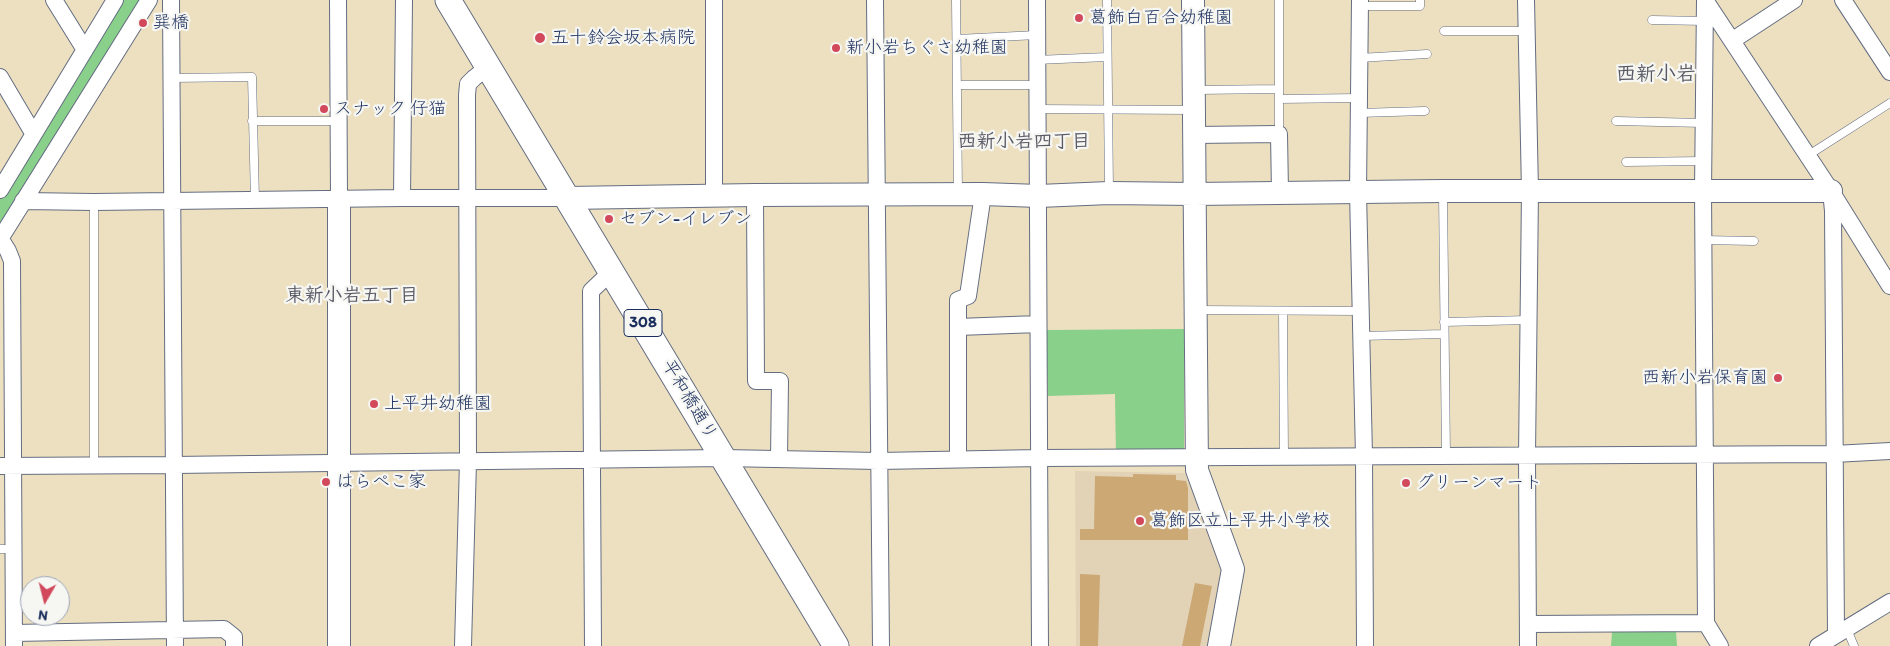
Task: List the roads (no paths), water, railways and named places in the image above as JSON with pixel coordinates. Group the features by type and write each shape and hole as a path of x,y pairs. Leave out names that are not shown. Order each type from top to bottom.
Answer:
{"main road":[{"name":"平和橋通り","path":"448,0 836,646"}],"street":[{"path":"54,0 85,50"},
{"path":"0,190 115,0"},
{"path":"148,0 0,239 12,261 7,466 7,549 11,633 175,638 224,629 234,637 234,646"},
{"path":"172,0 175,638"},
{"path":"338,0 339,646"},
{"path":"402,198 404,0"},
{"path":"714,0 714,195"},
{"path":"875,0 881,646"},
{"path":"1037,0 1036,109 1039,196 1040,646"},
{"path":"1193,0 1196,457 1197,470 1233,569 1219,646"},
{"path":"1526,0 1530,191 1527,455 1528,646"},
{"path":"1705,0 1703,240 1706,624 1720,646"},
{"path":"1705,0 1887,277"},
{"path":"1733,40 1794,0"},
{"path":"1843,0 1890,72"},
{"path":"1360,3 1358,192 1364,456 1365,646"},
{"path":"463,646 468,461 467,95 468,84 488,67"},
{"path":"0,77 34,133"},
{"path":"1194,135 1279,134 1280,192"},
{"path":"23,200 94,202 339,198 468,199 958,194 1039,196 1109,193 1194,194 1443,191 1831,192"},
{"path":"1831,192 1833,211 1834,454 1842,632"},
{"path":"958,459 958,300 968,296 983,194"},
{"path":"755,195 756,381 780,381 779,459"},
{"path":"593,646 591,291 612,271"},
{"path":"958,327 1038,324"},
{"path":"7,466 591,461 723,458 879,461 1039,458 1834,454 1890,451"},
{"path":"1818,646 1890,602"},
{"path":"1528,624 1706,624"}],"lane":[{"path":"956,0 958,194"},
{"path":"1107,0 1109,193"},
{"path":"1279,0 1279,134"},
{"path":"1360,3 1420,6 1420,0"},
{"path":"1652,20 1704,21"},
{"path":"1444,31 1526,31"},
{"path":"956,39 1037,36"},
{"path":"1359,58 1427,54"},
{"path":"1036,60 1107,57"},
{"path":"172,78 252,77 255,200"},
{"path":"957,85 1036,85"},
{"path":"1036,109 1108,109 1279,89"},
{"path":"1279,99 1425,111"},
{"path":"1807,156 1890,103"},
{"path":"252,121 338,121"},
{"path":"1616,121 1703,123"},
{"path":"1626,162 1703,161"},
{"path":"1443,191 1446,456"},
{"path":"94,202 94,465"},
{"path":"1703,240 1754,241"},
{"path":"1196,310 1360,311"},
{"path":"1283,310 1284,458"},
{"path":"1444,322 1529,320"},
{"path":"1361,336 1444,334"},
{"path":"1842,632 1854,646"}],"place":[{"name":"葛飾白百合幼稚園","path":"1079,18"},
{"name":"巽橋","path":"143,23"},
{"name":"五十鈴会坂本病院","path":"540,38"},
{"name":"新小岩ちぐさ幼稚園","path":"836,48"},
{"name":"スナック 仔猫","path":"324,109"},
{"name":"セブン-イレブン","path":"609,219"},
{"name":"西新小岩保育園","path":"1778,378"},
{"name":"上平井幼稚園","path":"374,404"},
{"name":"はらぺこ家","path":"326,482"},
{"name":"グリーンマート","path":"1406,483"},
{"name":"葛飾区立上平井小学校","path":"1140,521"}],"district":[{"name":"西新小岩","path":"1656,75"},
{"name":"西新小岩四丁目","path":"1024,142"},
{"name":"東新小岩五丁目","path":"352,296"}]}
